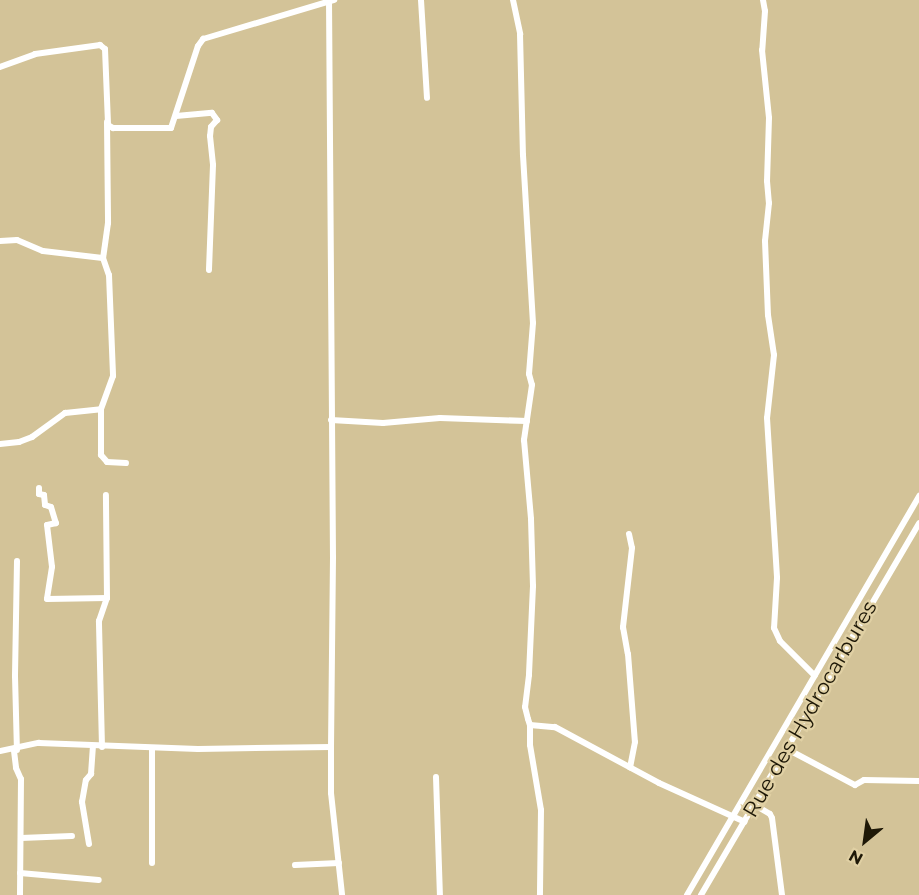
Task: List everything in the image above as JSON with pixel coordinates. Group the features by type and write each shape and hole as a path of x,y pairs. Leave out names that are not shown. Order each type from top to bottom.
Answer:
{"street":[{"path":"107,122 113,128 166,129 174,124 198,46 203,39 331,0 333,557 331,794 342,895"},
{"path":"421,0 428,98"},
{"path":"513,0 520,34 523,155 533,323 529,374 532,386 524,440 531,519 533,586 529,675 525,707 530,724 530,745 541,810 540,895"},
{"path":"763,0 762,50 770,118 767,181 770,203 765,241 768,315 774,355 767,418 777,578 774,628 780,641 815,676"},
{"path":"0,67 35,54 100,45 105,49 108,223 103,258 109,275 113,376 101,409 101,455 107,462 126,463"},
{"path":"176,116 213,113 217,120 211,127 210,136 213,165 209,270"},
{"path":"0,241 17,240 43,250 103,258"},
{"path":"0,444 19,442 32,437 64,414 101,409"},
{"path":"331,420 383,423 440,418 527,421"},
{"path":"39,488 39,494 44,495 45,505 51,507 56,523 47,525 52,567 47,599 107,598"},
{"path":"102,747 99,621 107,598 106,495"},
{"path":"687,895 919,496"},
{"name":"Rue des Hydrocarbures","path":"702,895 919,523"},
{"path":"629,534 632,548 623,627 628,654 635,742 630,768"},
{"path":"17,561 15,676 16,768 21,779 20,895"},
{"path":"530,724 555,727 630,768 744,822"},
{"path":"0,752 39,743 152,748 331,747"},
{"path":"89,844 82,802 86,780 91,774 93,746"},
{"path":"152,748 152,863"},
{"path":"787,749 855,785 864,780 919,781"},
{"path":"435,777 440,895"},
{"path":"755,805 770,814 772,818 782,895"},
{"path":"21,838 72,836"},
{"path":"295,865 339,863"},
{"path":"20,873 99,880"}]}
